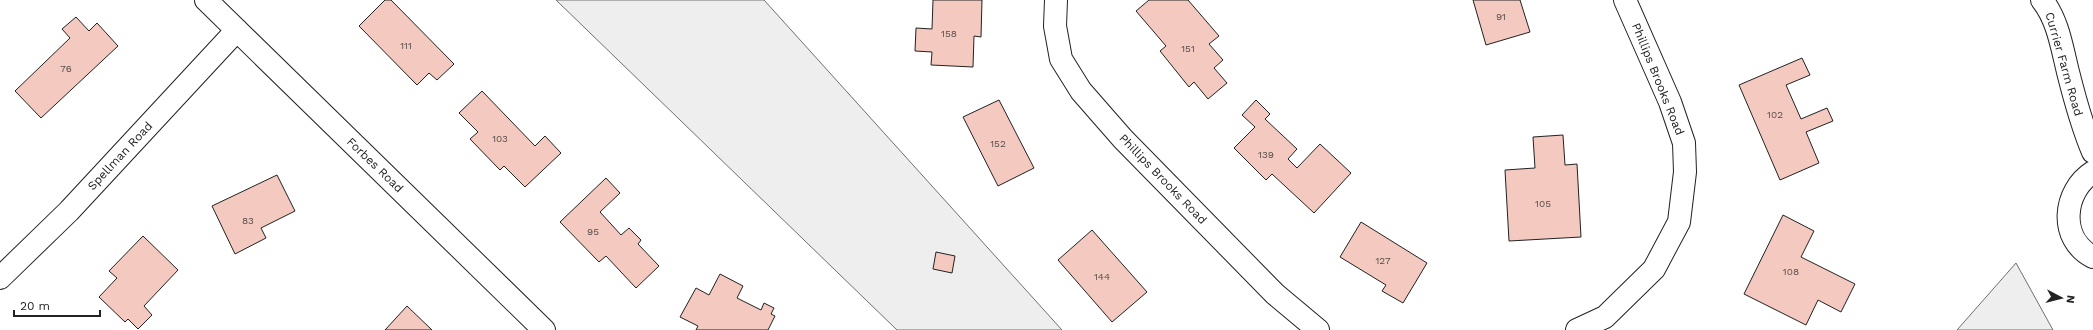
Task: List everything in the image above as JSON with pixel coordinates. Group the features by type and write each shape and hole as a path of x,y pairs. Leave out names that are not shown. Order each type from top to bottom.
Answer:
{"street":[{"name":"Forbes Road","path":"206,0 544,330"},
{"name":"Phillips Brooks Road","path":"1056,0 1055,26 1060,59 1081,90 1123,139 1275,294 1318,330"},
{"name":"Phillips Brooks Road","path":"1577,330 1605,317 1654,269 1679,222 1686,172 1684,143 1670,102 1625,0"},
{"name":"Currier Farm Road","path":"2042,0 2050,10 2082,126 2093,152"},
{"name":"Spellman Road","path":"0,278 69,211 237,30"},
{"path":"2093,172 2084,177 2074,191 2068,207 2069,225 2076,241 2087,254 2093,257"}],"shaded area":[{"path":"556,0 764,0 1062,330 897,330"},
{"path":"2016,263 2053,330 1957,330"}],"building":[{"path":"385,0 391,0 454,64 437,80 429,73 417,85 359,26"},
{"path":"933,0 982,0 981,37 974,36 973,67 931,65 932,52 915,51 916,28 932,29"},
{"path":"1149,0 1188,0 1219,36 1209,44 1223,60 1214,68 1227,83 1208,99 1194,82 1189,87 1160,51 1166,46 1136,11"},
{"path":"1473,0 1520,0 1530,32 1486,45"},
{"path":"76,17 89,31 97,23 118,46 41,118 15,91 70,38 62,29"},
{"path":"1802,58 1810,75 1786,85 1801,119 1827,108 1833,121 1806,132 1819,163 1780,180 1739,85"},
{"path":"482,91 535,146 545,136 561,153 525,187 504,166 500,170 470,139 478,132 459,113"},
{"path":"999,100 1034,168 998,186 963,117"},
{"path":"1256,100 1270,114 1265,119 1297,149 1288,159 1297,168 1320,144 1351,173 1314,213 1272,174 1266,180 1234,148 1255,127 1242,115"},
{"path":"1563,135 1565,165 1577,164 1581,237 1509,241 1505,170 1535,168 1533,137"},
{"path":"277,175 295,211 261,228 266,238 235,254 212,206"},
{"path":"606,178 620,193 600,212 621,235 629,228 641,240 638,244 659,266 636,288 606,256 599,262 560,222"},
{"path":"1783,215 1814,231 1801,257 1855,284 1841,312 1818,300 1806,325 1744,294"},
{"path":"1361,222 1427,263 1403,303 1382,291 1386,285 1340,257"},
{"path":"1092,230 1147,292 1112,322 1058,260"},
{"path":"143,236 178,270 144,306 152,315 138,329 128,319 125,322 99,297 117,278 109,271"},
{"path":"936,252 955,256 952,273 933,269"},
{"path":"720,274 743,286 737,298 761,310 764,303 774,308 771,314 775,316 768,330 696,330 698,326 680,317 696,288 709,295"},
{"path":"407,306 432,330 385,330"}]}
